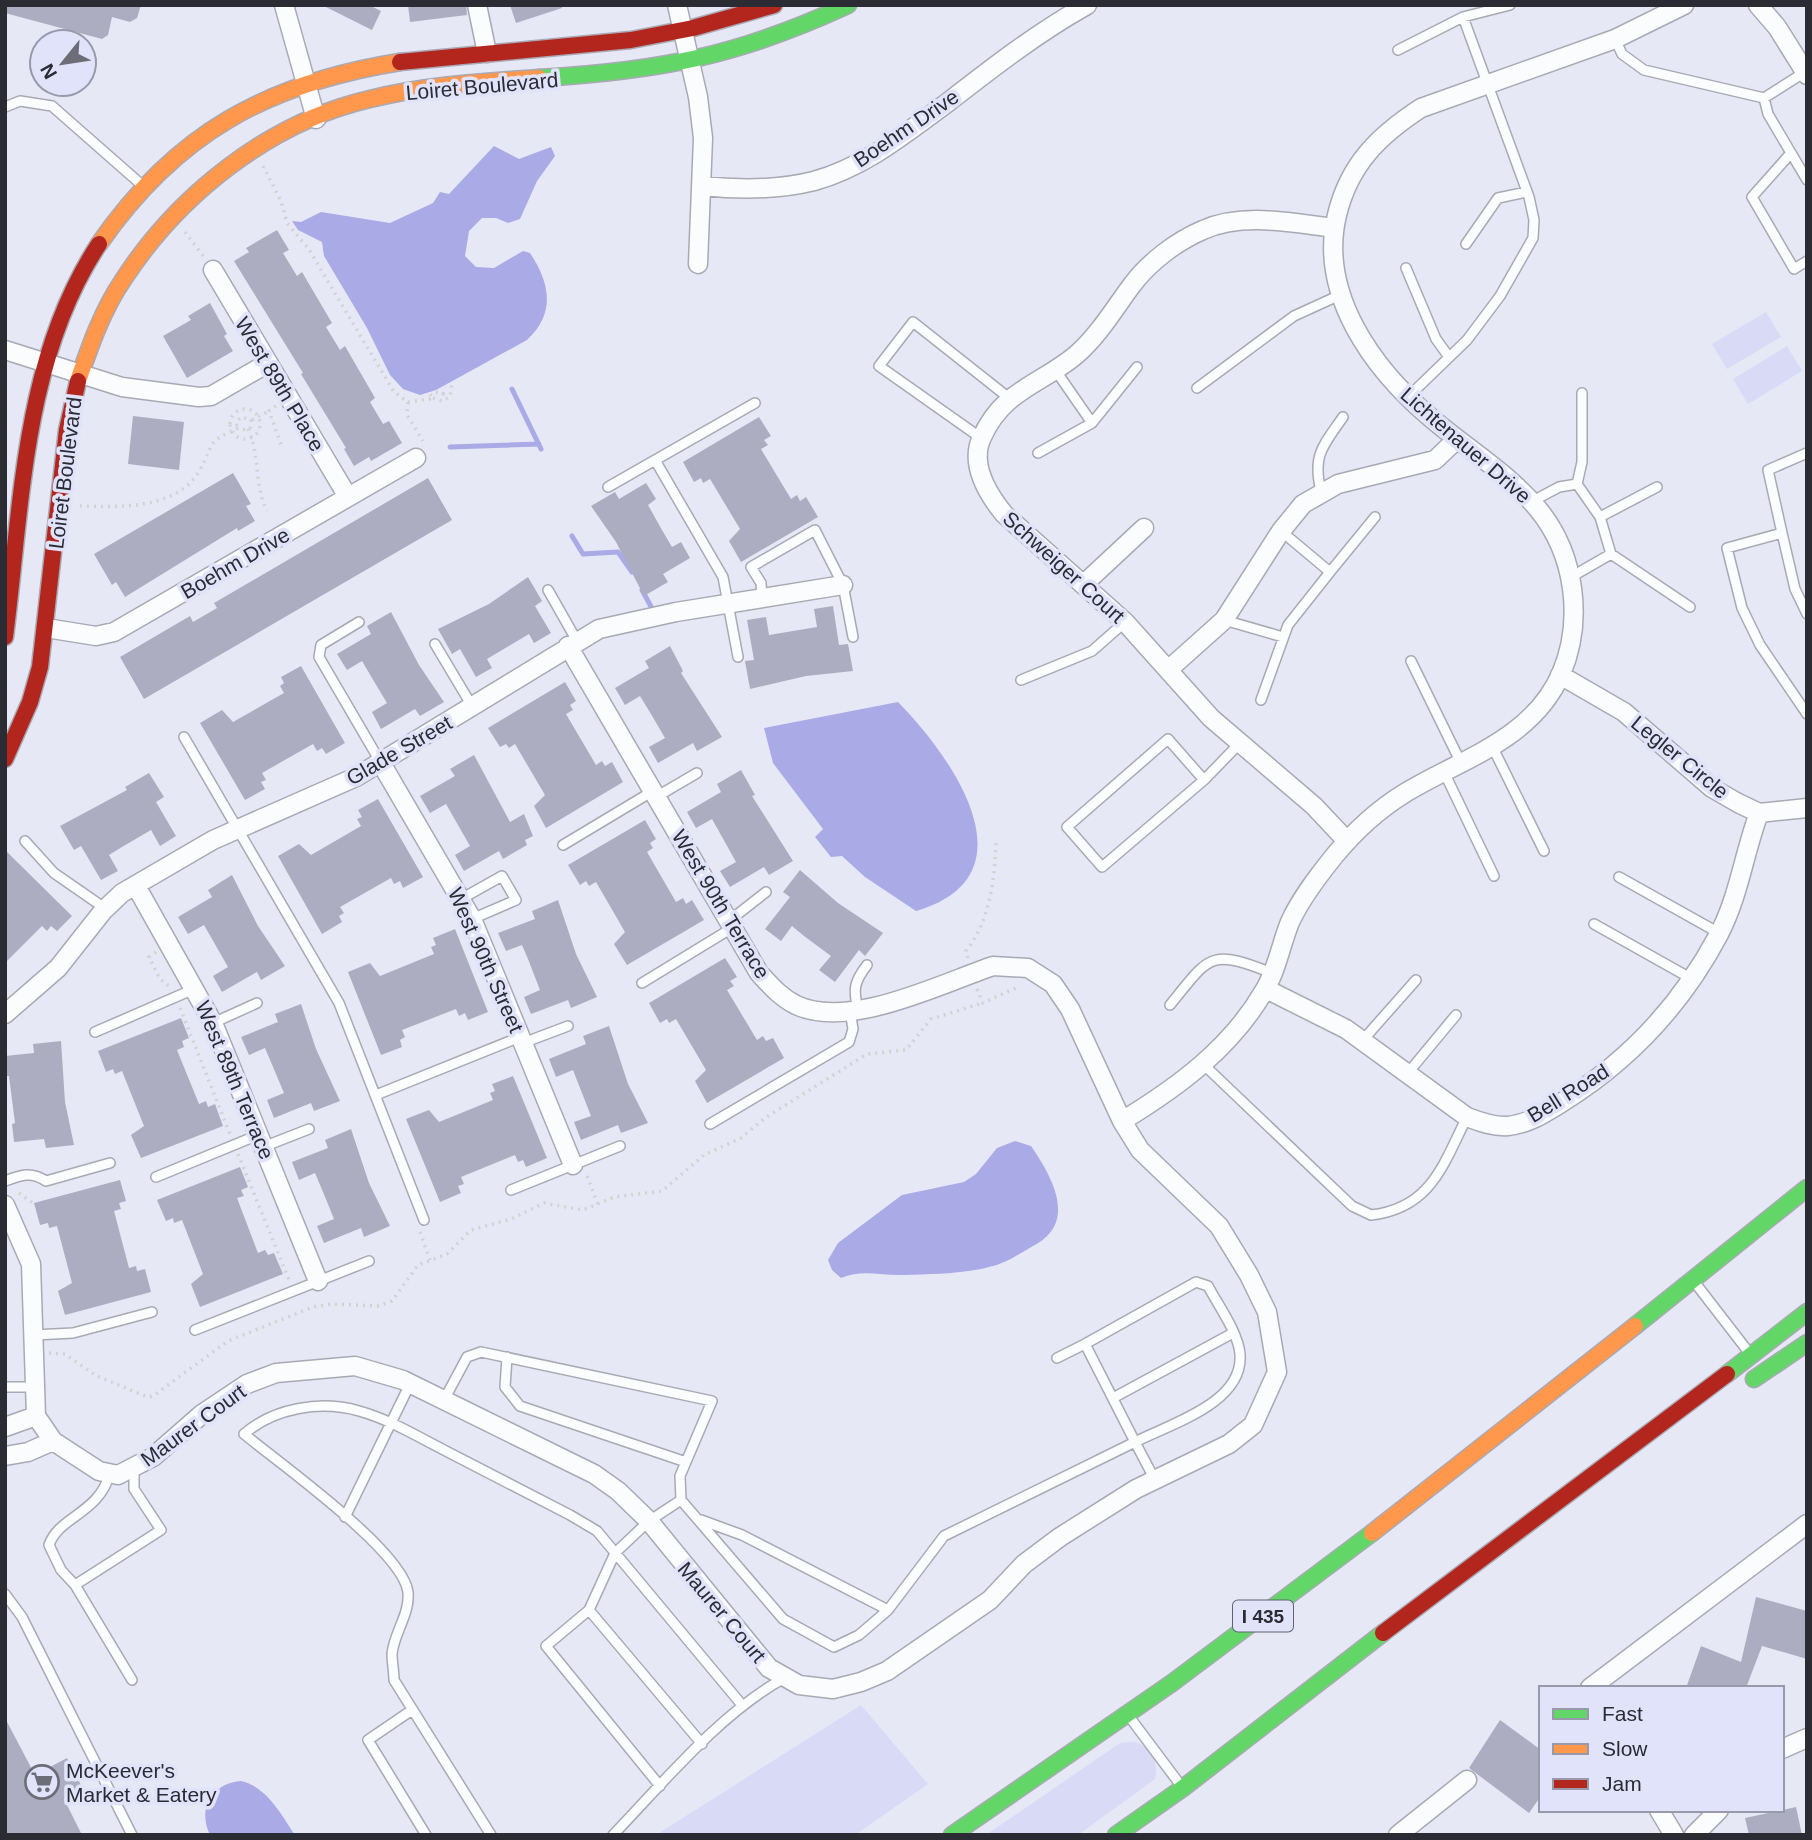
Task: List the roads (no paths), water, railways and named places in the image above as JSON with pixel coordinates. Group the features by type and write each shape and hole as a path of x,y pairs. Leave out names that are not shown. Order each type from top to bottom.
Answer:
{"main road":[{"name":"Loiret Boulevard","path":"5,637 32,421 46,361 65,306 103,238 170,160 223,120 305,81 389,62 611,43 684,31 774,5"},
{"name":"Loiret Boulevard","path":"5,759 30,702 46,628 68,428 79,376 92,340 121,284 178,209 218,172 240,157 316,119 367,101 428,87 612,74 691,61 752,45 848,5"},
{"name":"I 435","path":"952,1835 1128,1715 1263,1616 1807,1188"},
{"path":"1116,1835 1183,1788 1493,1547 1667,1421 1807,1312"},
{"path":"1744,1387 1807,1342"},
{"path":"1667,1421 1690,1426"}],"street":[{"path":"284,5 316,119"},
{"path":"477,5 487,53"},
{"path":"677,5 691,61 703,138 698,264"},
{"name":"Boehm Drive","path":"703,186 740,190 781,186 842,171 885,148 997,65 1087,5"},
{"name":"Lichtenauer Drive","path":"1122,1121 1203,1064 1238,1029 1269,981 1291,920 1311,884 1348,841 1402,794 1493,748 1527,722 1560,675 1572,631 1571,577 1560,547 1531,502 1408,397 1361,337 1340,295 1334,273 1334,228 1343,190 1369,148 1392,127 1421,108 1615,38 1659,20 1684,5"},
{"path":"1758,5 1777,27 1806,74"},
{"path":"981,439 1009,397 1056,371 1098,332 1149,267 1186,238 1223,223 1245,221 1334,228"},
{"name":"West 89th Place","path":"213,270 348,497"},
{"path":"5,350 46,361 79,376 122,387 199,397 218,392 268,363"},
{"name":"Schweiger Court","path":"981,439 979,461 989,495 1018,527 1085,583 1125,622 1189,697 1314,806 1348,841"},
{"path":"1168,670 1224,620 1281,531 1303,504 1321,491 1338,484 1435,460 1457,439"},
{"name":"Boehm Drive","path":"46,628 96,636 114,632 416,458"},
{"path":"1085,583 1144,528"},
{"name":"Glade Street","path":"5,1014 58,968 122,893 238,830 381,763 573,644 613,625 843,585"},
{"name":"West 90th Terrace","path":"573,644 654,794 730,925 759,974 781,996 812,1010 854,1011 993,966 1015,965 1041,974 1053,984 1070,1009 1122,1121"},
{"name":"Legler Circle","path":"1560,675 1624,712 1712,788 1759,813"},
{"name":"West 90th Street","path":"381,763 472,919 578,1167"},
{"path":"1759,813 1807,808"},
{"name":"Bell Road","path":"1269,981 1346,1029 1467,1117 1485,1124 1508,1126 1535,1119 1591,1084 1656,1026 1692,979 1730,910 1759,813"},
{"name":"West 89th Terrace","path":"136,886 213,1023 318,1282"},
{"name":"Maurer Court","path":"110,1473 118,1475 134,1469 153,1457 226,1397 276,1373 355,1366 410,1384 444,1400 594,1474 618,1491 649,1521 769,1668 799,1685 833,1689 887,1671 990,1600 1024,1564 1060,1536 1155,1480 1229,1444 1253,1425 1277,1372 1267,1312 1219,1226 1140,1150 1122,1121"},
{"path":"5,1205 31,1264 36,1416 53,1441 99,1471 110,1473"},
{"path":"5,1427 36,1416"},
{"path":"5,1456 28,1452 53,1441"},
{"path":"1593,1686 1804,1531"},
{"path":"1784,1748 1807,1738"},
{"path":"1398,1835 1467,1780"},
{"path":"1660,1812 1674,1835"},
{"path":"1694,1835 1717,1812"}],"lane":[{"path":"1398,50 1463,17 1510,5"},
{"path":"1408,397 1467,340 1500,296 1533,238 1534,220 1528,192 1463,17"},
{"path":"1615,38 1622,54 1644,70 1764,98 1806,74"},
{"path":"1764,98 1768,114 1807,180"},
{"path":"5,107 20,101 52,106 145,187"},
{"path":"1791,153 1752,197 1794,269 1807,261"},
{"path":"1466,244 1497,198 1528,192"},
{"path":"1406,268 1436,339 1449,357"},
{"path":"1197,388 1294,316 1340,295"},
{"path":"981,439 879,366 913,322 1009,397"},
{"path":"1038,453 1091,423 1138,367"},
{"path":"1056,371 1091,423"},
{"path":"1582,393 1582,462 1577,484 1600,517 1611,554 1690,607"},
{"path":"608,487 755,403"},
{"path":"1321,491 1316,472 1317,454 1343,417"},
{"path":"1807,453 1768,470 1796,589 1807,614"},
{"path":"655,460 723,577 738,657"},
{"path":"1531,502 1559,487 1577,484"},
{"path":"1600,517 1657,488"},
{"path":"1261,700 1288,625 1375,517"},
{"path":"762,598 761,583 751,567 815,530 843,585 853,637"},
{"path":"1281,531 1330,572"},
{"path":"1782,533 1727,548 1742,608 1760,645 1807,714"},
{"path":"1571,577 1611,554"},
{"path":"548,590 573,644"},
{"path":"1224,620 1283,637"},
{"path":"359,622 321,645 319,657 381,763"},
{"path":"1021,680 1092,650 1125,622"},
{"path":"435,644 472,706"},
{"path":"1411,661 1461,763"},
{"path":"184,737 333,992 376,1096 420,1222"},
{"path":"1204,780 1168,739 1067,827 1102,867 1204,780 1241,742"},
{"path":"1493,748 1544,851"},
{"path":"1444,772 1494,876"},
{"path":"563,845 697,773"},
{"path":"24,841 54,873 106,909"},
{"path":"461,899 502,876 516,900 472,919"},
{"path":"1619,877 1719,933"},
{"path":"642,983 730,925 766,892"},
{"path":"1594,924 1692,979"},
{"path":"1170,1005 1200,967 1211,960 1226,957 1269,981"},
{"path":"710,1124 849,1042 853,1029 855,980 867,965"},
{"path":"1362,1041 1416,980"},
{"path":"95,1032 195,988"},
{"path":"213,1023 257,1003"},
{"path":"1406,1075 1456,1015"},
{"path":"376,1096 522,1040 568,1026"},
{"path":"1203,1064 1352,1206 1371,1215 1405,1206 1435,1182 1467,1117"},
{"path":"156,1177 234,1144 261,1141 309,1129"},
{"path":"512,1190 578,1167 620,1146"},
{"path":"5,1181 24,1174 36,1174 46,1181 110,1163"},
{"path":"195,1330 369,1261"},
{"path":"1692,1280 1751,1355"},
{"path":"444,1400 467,1356 481,1352 712,1401 680,1476 681,1500 783,1619 834,1647 859,1635 888,1610 944,1536 1213,1402 1234,1383 1240,1354 1233,1333 1208,1286 1196,1282 1057,1359"},
{"path":"34,1335 74,1333 152,1312"},
{"path":"1112,1398 1233,1333"},
{"path":"1084,1344 1155,1480"},
{"path":"507,1357 505,1387 520,1406 686,1462"},
{"path":"345,1517 410,1384"},
{"path":"5,1387 34,1387"},
{"path":"491,1835 394,1680 392,1652 408,1607 408,1589 398,1567 376,1543 244,1434 258,1421 278,1412 300,1408 358,1410 390,1422 570,1515 597,1531 742,1705"},
{"path":"75,1585 161,1530 134,1489 134,1469"},
{"path":"110,1473 105,1492 53,1534 50,1545 61,1570 75,1585 132,1681"},
{"path":"660,1786 546,1646 589,1610 615,1553 649,1521 681,1500"},
{"path":"698,1519 742,1535 888,1610"},
{"path":"5,1594 22,1617 132,1835"},
{"path":"589,1610 702,1744"},
{"path":"613,1835 742,1705 756,1693 786,1677"},
{"path":"412,1710 368,1740 426,1835"},
{"path":"1128,1715 1183,1788"}],"water":[{"path":"494,146 519,159 551,147 555,156 537,181 520,219 508,223 496,218 482,218 469,231 465,256 476,267 494,268 523,251 530,253 542,275 547,298 546,309 543,319 527,340 436,390 420,395 403,389 390,375 367,328 324,256 322,242 298,230 292,221 301,222 321,212 390,223 433,203 440,192 449,194"},
{"path":"898,702 941,753 960,784 973,814 978,844 972,871 952,894 916,911 865,877 842,856 831,857 815,837 823,829 773,763 764,728"},
{"path":"1015,1141 1031,1146 1047,1172 1057,1199 1055,1225 1047,1236 1033,1246 995,1266 968,1271 904,1275 864,1273 841,1278 832,1270 828,1260 838,1243 902,1195 964,1182 976,1174 997,1148"},
{"path":"241,1781 266,1795 295,1835 210,1835 205,1816 210,1799 222,1787"}],"waterway":[{"path":"512,389 541,449"},
{"path":"450,447 539,444"},
{"path":"572,536 583,554 618,552 632,572"},
{"path":"642,590 654,612"}],"place":[{"name":"McKeever's Market & Eatery","path":"42,1782"}]}
